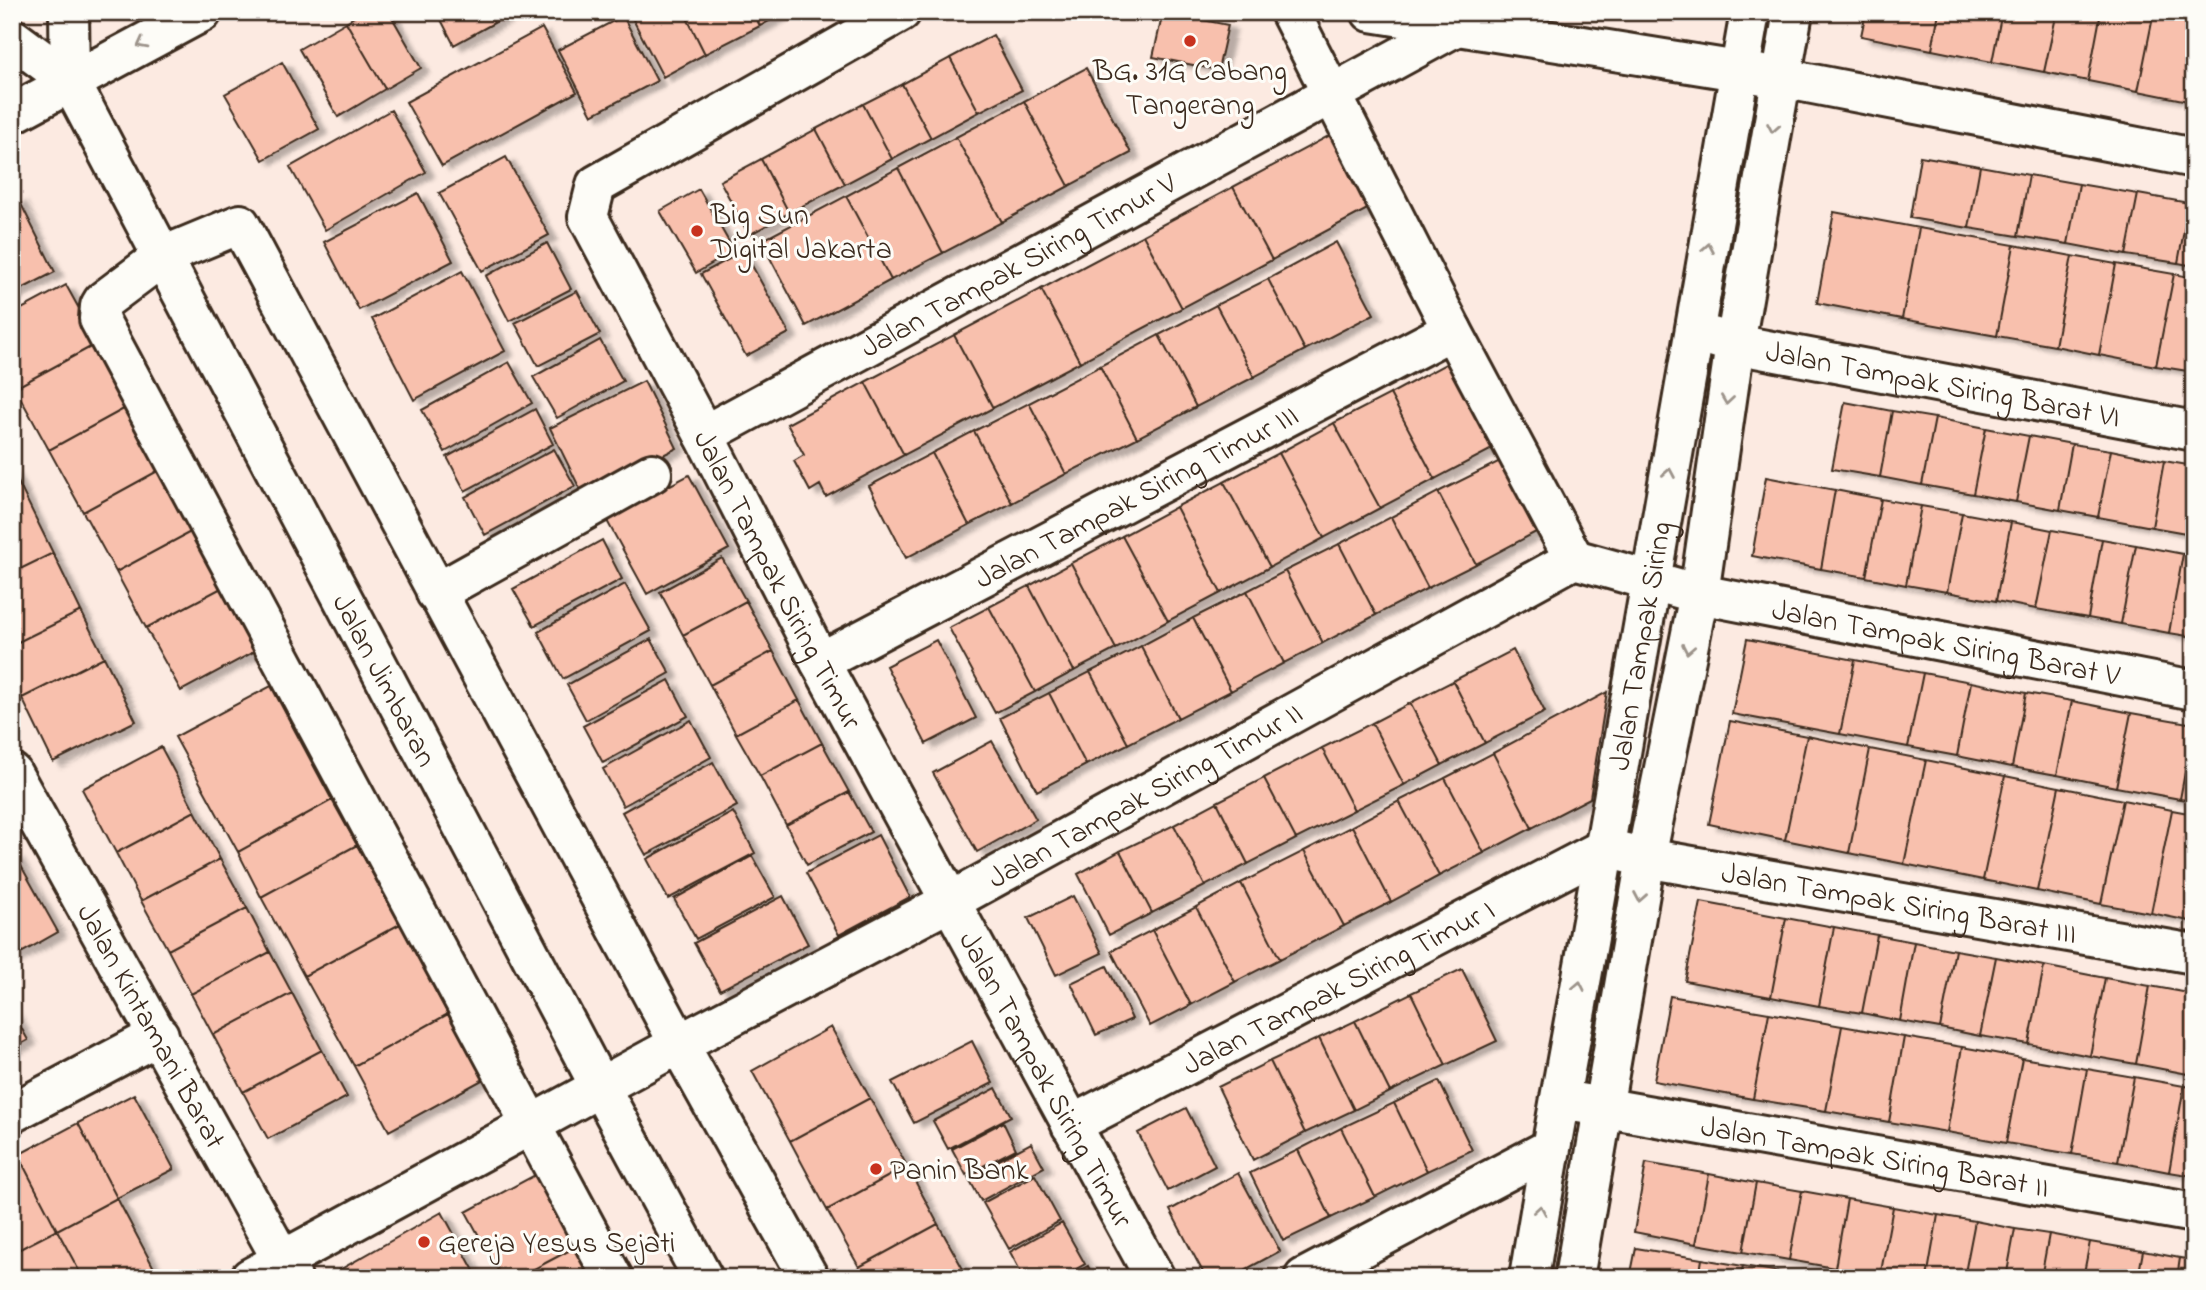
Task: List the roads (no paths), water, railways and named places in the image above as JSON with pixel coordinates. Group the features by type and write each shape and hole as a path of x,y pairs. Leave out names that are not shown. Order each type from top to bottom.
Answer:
{"street":[{"path":"13,39 67,12"},
{"name":"Jalan Jimbaran","path":"67,12 70,81 703,1278"},
{"path":"12,114 202,12"},
{"name":"Jalan Tampak Siring Timur","path":"901,12 596,185 588,217 820,662 1155,1278"},
{"path":"1290,12 1452,330 1574,559 1699,594"},
{"path":"1371,12 1782,78 2194,158"},
{"name":"Jalan Tampak Siring","path":"1530,1278 1549,1149 1605,848 1750,12"},
{"name":"Jalan Tampak Siring","path":"1574,1278 1646,858 1699,594 1735,344 1793,12"},
{"name":"Jalan Tampak Siring Timur V","path":"704,435 1455,27"},
{"name":"Jalan Jimbaran","path":"13,39 70,81"},
{"path":"613,1278 99,319 103,301 163,256 240,224 679,1044 809,1278"},
{"name":"Jalan Tampak Siring Timur III","path":"820,662 1452,330"},
{"name":"Jalan Tampak Siring Barat VI","path":"1694,332 1735,344 2194,431"},
{"path":"436,593 652,473"},
{"name":"Jalan Tampak Siring Timur II","path":"275,1272 600,1087 951,901 1574,559"},
{"name":"Jalan Tampak Siring Barat V","path":"1699,594 2194,691"},
{"name":"Jalan Kintamani Barat","path":"12,773 24,822 159,1035 275,1272"},
{"name":"Jalan Tampak Siring Barat III","path":"1605,848 1646,858 2194,954"},
{"name":"Jalan Tampak Siring Timur I","path":"1071,1125 1605,848"},
{"path":"12,1113 159,1035"},
{"name":"Jalan Tampak Siring Barat II","path":"1558,1100 1604,1106 2194,1213"},
{"path":"1304,1278 1549,1149"}],"place":[{"name":"BG. 31G Cabang Tangerang","path":"1190,41"},
{"name":"Big Sun Digital Jakarta","path":"697,231"},
{"name":"Panin Bank","path":"876,1169"},
{"name":"Gereja Yesus Sejati","path":"424,1242"}]}
